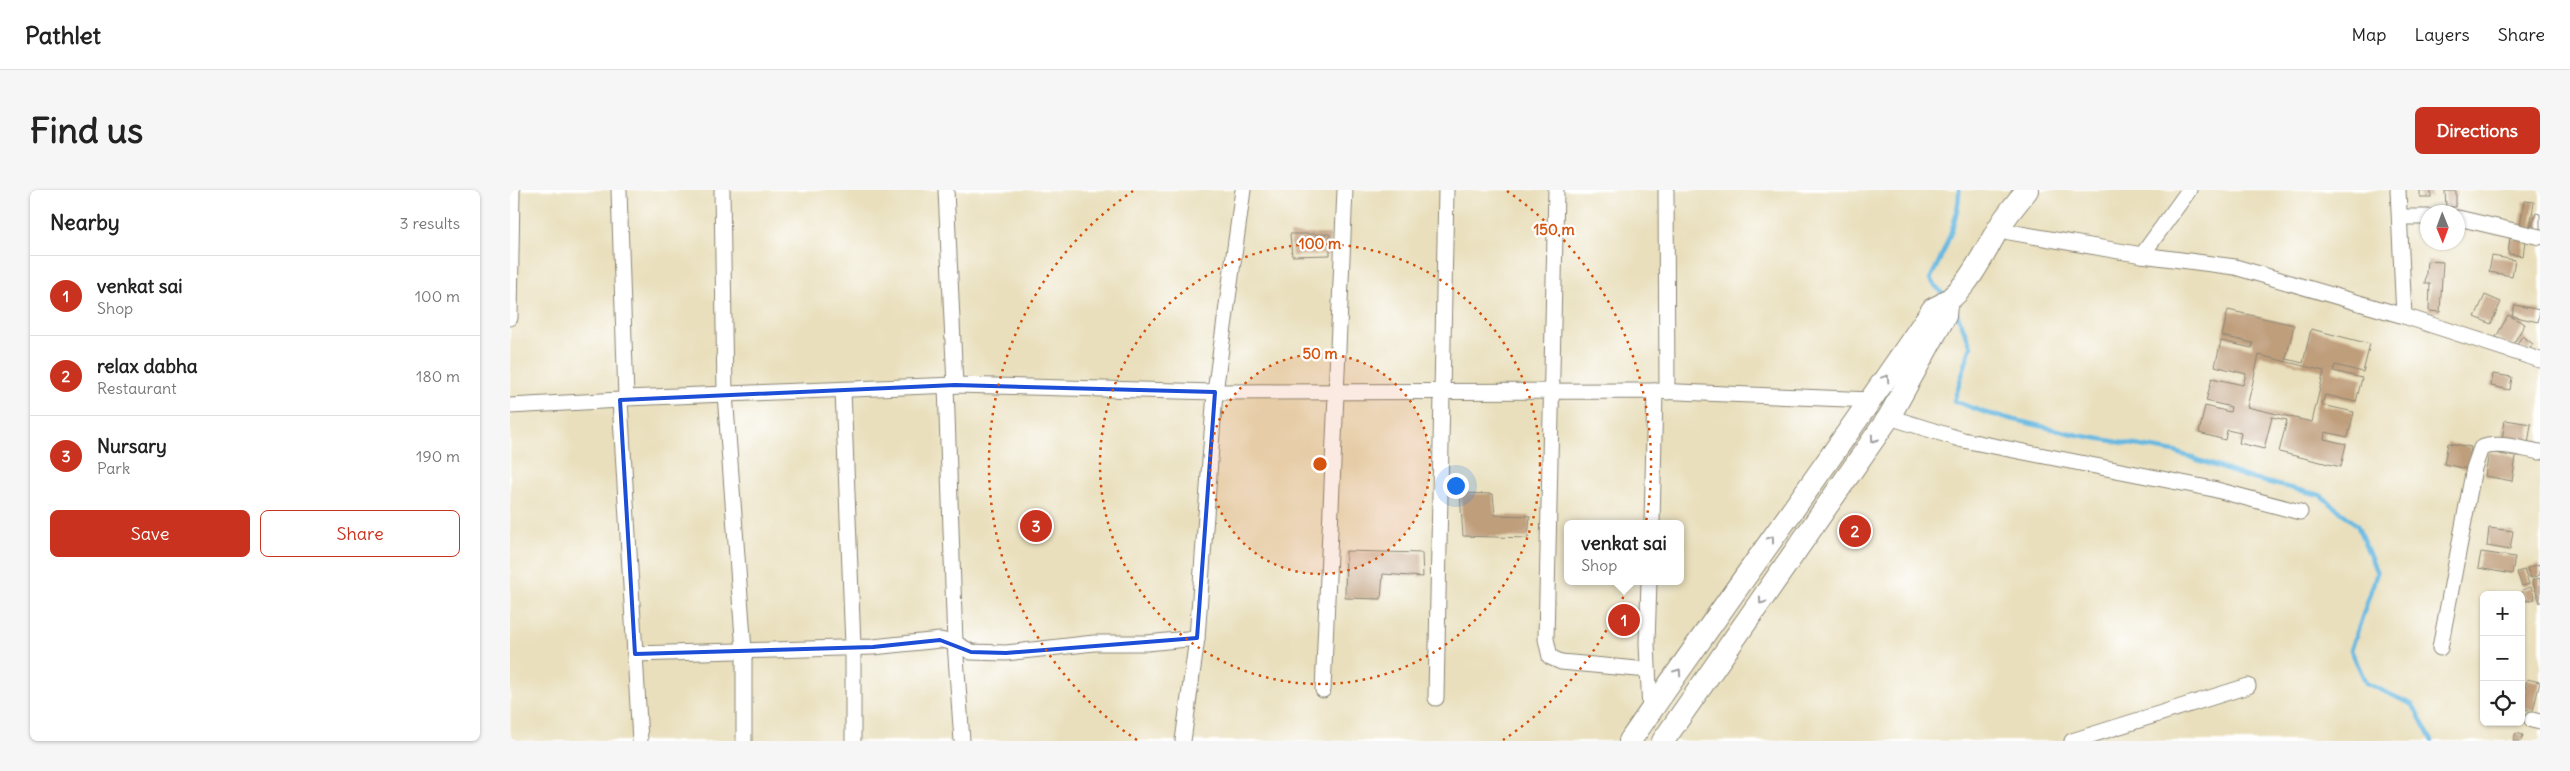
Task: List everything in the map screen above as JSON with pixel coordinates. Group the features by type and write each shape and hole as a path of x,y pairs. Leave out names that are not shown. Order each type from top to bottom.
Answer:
{"street":[{"path":"510,318 512,190"},
{"path":"619,190 623,399 640,741"},
{"path":"722,190 725,394 744,651 744,741"},
{"path":"946,190 955,643 962,741"},
{"path":"1183,741 1197,638 1216,392 1243,190"},
{"path":"1323,690 1346,190"},
{"path":"1436,698 1446,190"},
{"path":"1556,190 1546,639 1550,657 1561,662 1648,670"},
{"path":"1652,520 1661,391 1666,190"},
{"path":"1630,741 1933,309 1946,304 1987,252 1998,230 2027,190"},
{"path":"2142,255 2189,190"},
{"path":"2398,190 2404,316"},
{"path":"2400,217 2420,217"},
{"path":"2465,220 2540,237"},
{"path":"1998,230 2142,255 2235,267 2404,316 2540,360"},
{"path":"1663,741 1889,417 1945,316 1946,304"},
{"path":"510,406 725,394 950,385 1216,392 1661,391 1871,400"},
{"path":"843,390 853,646 853,741"},
{"path":"1889,417 1964,440 2213,490 2300,512"},
{"path":"2440,648 2474,468 2481,448 2488,445 2540,452"},
{"path":"1649,585 1648,670 1650,712"},
{"path":"635,654 873,646 940,640 955,643 971,652 1006,653 1094,644 1147,644 1197,638"},
{"path":"2072,741 2248,686"}],"highlighted area":[{"path":"955,385 1215,392 1197,638 1006,653 971,652 940,640 873,647 635,654 620,400"}],"building":[{"path":"2420,190 2431,190 2431,197 2420,197"},
{"path":"2445,191 2456,191 2456,205 2446,205"},
{"path":"2524,201 2534,202 2530,228 2520,227"},
{"path":"2536,213 2540,214 2540,229 2531,229"},
{"path":"1290,234 1330,234 1330,255 1292,256"},
{"path":"2510,238 2525,240 2523,256 2508,254"},
{"path":"2492,256 2515,260 2512,276 2489,272"},
{"path":"2427,261 2443,262 2440,312 2429,311 2430,284 2425,284"},
{"path":"2485,295 2501,302 2491,324 2475,317"},
{"path":"2515,305 2540,310 2538,322 2512,316"},
{"path":"2228,310 2294,325 2286,359 2303,363 2311,329 2370,344 2363,372 2335,365 2333,371 2362,378 2356,402 2325,395 2322,405 2354,412 2348,437 2325,432 2324,439 2346,444 2341,467 2279,452 2287,420 2272,417 2264,449 2239,443 2241,433 2227,430 2225,440 2199,433 2205,406 2230,412 2231,407 2206,401 2212,378 2243,385 2246,374 2215,366 2221,341 2252,348 2253,343 2222,336","holes":["2259,355 2324,371 2312,422 2247,407"]},
{"path":"2508,315 2525,324 2512,346 2496,337"},
{"path":"2522,336 2533,344 2528,351 2517,344"},
{"path":"2493,374 2512,377 2510,390 2491,386"},
{"path":"2505,420 2531,424 2528,445 2502,440"},
{"path":"2448,443 2471,447 2467,469 2444,464"},
{"path":"2489,452 2516,457 2512,481 2485,476"},
{"path":"1460,493 1493,494 1495,515 1530,516 1528,538 1463,536"},
{"path":"2489,528 2513,531 2510,550 2487,546"},
{"path":"1346,551 1422,553 1423,577 1383,574 1381,599 1345,598"},
{"path":"2481,552 2515,557 2512,574 2478,568"},
{"path":"2540,564 2540,575 2531,578 2527,568"},
{"path":"2524,570 2529,584 2522,586 2517,572"},
{"path":"2540,578 2540,603 2532,580"},
{"path":"2531,587 2535,599 2526,601 2525,591 2522,590"},
{"path":"2527,679 2540,682 2533,711 2525,709"},
{"path":"2516,733 2523,735 2521,741 2513,741"}],"waterway":[{"path":"1944,296 1930,279 1954,224 1959,201 1959,190"},
{"path":"1954,307 1971,346 1954,401 1986,413 2078,435 2175,452 2253,479 2320,495 2357,525 2377,573 2351,650 2366,683 2413,705 2432,741"}],"place":[{"name":"Nursary","path":"1036,526"},
{"name":"relax dabha","path":"1855,531"},
{"name":"venkat sai","path":"1624,620"}]}
